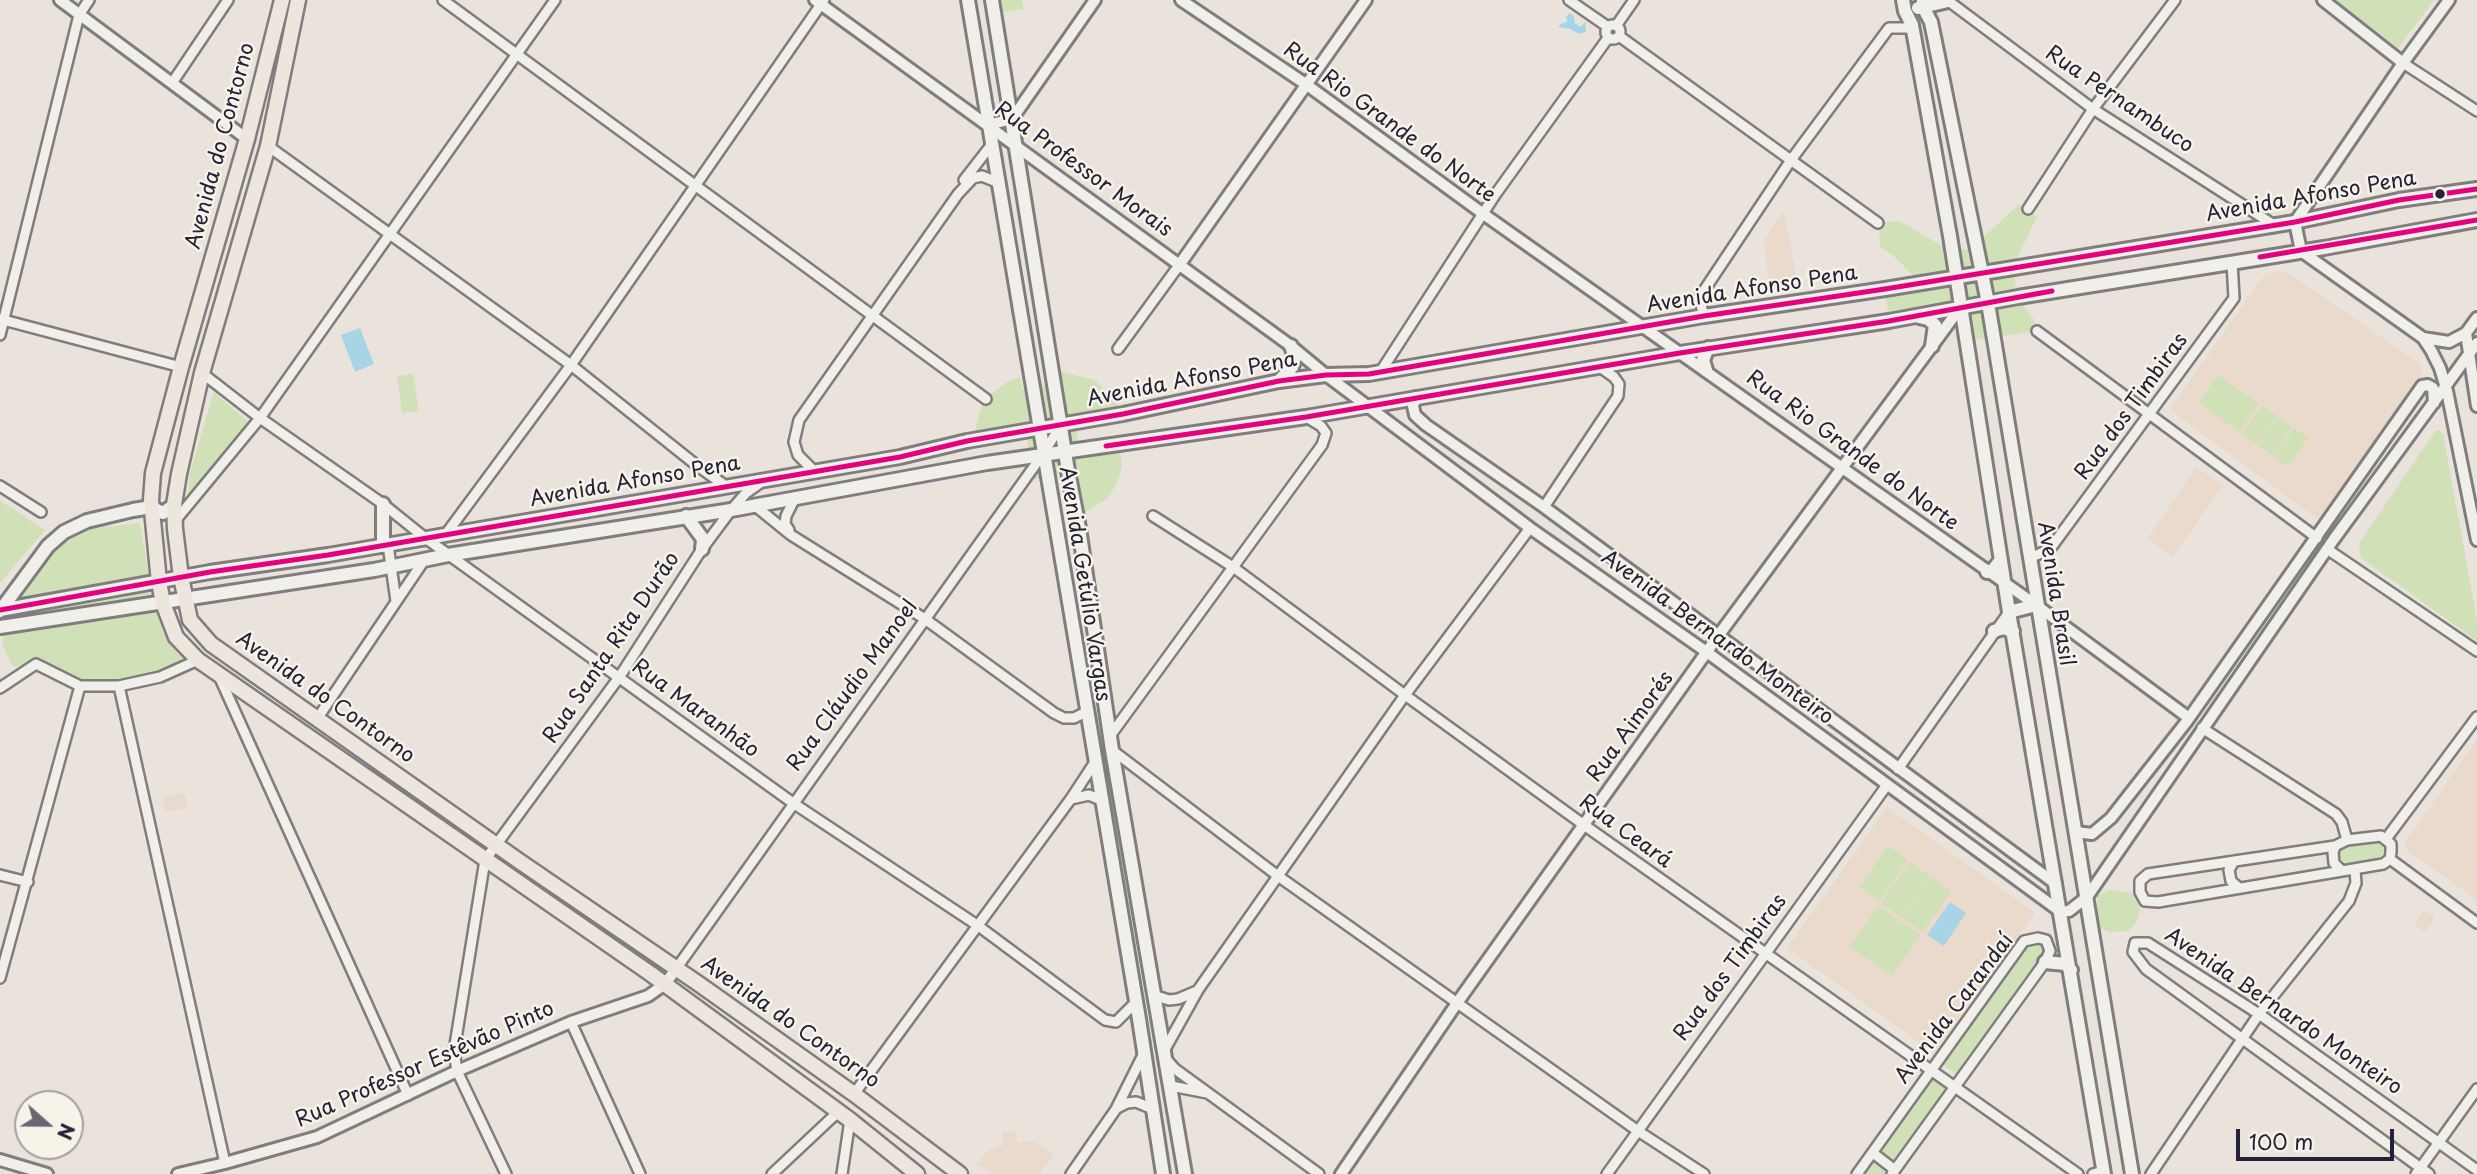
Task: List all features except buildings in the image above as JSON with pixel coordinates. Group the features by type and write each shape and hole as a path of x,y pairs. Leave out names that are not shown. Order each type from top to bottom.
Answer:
{"main road":[{"name":"Avenida do Contorno","path":"282,0 247,139 153,473 151,507 159,582 163,603 176,637 198,660 664,984 844,1116 918,1174"},
{"name":"Avenida Getúlio Vargas","path":"968,0 1163,1174"},
{"name":"Avenida Getúlio Vargas","path":"992,0 1079,528 1112,750 1185,1174"},
{"path":"1903,0 1912,26 1956,277 2008,612 2071,970 2100,1173"},
{"name":"Avenida do Contorno","path":"298,1 268,146 202,373 179,474 174,505 176,551 190,620 211,644 854,1094 960,1174"},
{"path":"1912,26 1930,3"},
{"name":"Avenida Brasil","path":"1930,3 1931,22 1965,181 1987,303 2131,1171"},
{"name":"Avenida Afonso Pena","path":"1,610 900,457 967,441 1279,381 1381,371 1704,316 2295,222 2399,200 2477,189"},
{"name":"Avenida Afonso Pena","path":"0,627 185,600 731,510 1043,454 1370,407 1680,352 1915,317 2477,220"},
{"path":"1915,317 1928,319 1935,326 1932,346"},
{"path":"1279,381 1292,367 1295,357 1291,346"},
{"path":"1706,370 1703,360 1708,348"},
{"path":"383,504 385,545"},
{"path":"1,610 48,546 64,532 87,521 151,507 163,513 174,505"},
{"path":"686,516 699,529 703,539 702,549"},
{"path":"1987,572 1993,570 2000,561"},
{"path":"2008,612 2036,605"},
{"path":"1994,631 2003,628 2012,631"},
{"path":"2045,962 2066,964 2071,970"},
{"path":"1144,1052 1159,1024"},
{"path":"1153,1109 1160,1091 1171,1086"}],"street":[{"path":"60,0 247,139"},
{"path":"0,335 79,15 89,0"},
{"path":"172,83 228,0"},
{"path":"443,0 986,399"},
{"path":"175,521 260,418 555,0"},
{"path":"988,125 1012,119 1095,0"},
{"name":"Rua Rio Grande do Norte","path":"1181,0 1307,85 1486,216 2036,605 2189,718"},
{"path":"1118,349 1366,0"},
{"path":"1569,0 1878,223"},
{"path":"1381,371 1486,216 1495,195 1634,0"},
{"path":"2028,209 2093,109 2175,0"},
{"path":"2323,0 2403,63 2477,111"},
{"path":"2449,0 2295,222 2301,251 2423,338 2440,368 2446,387 2477,540"},
{"path":"446,534 571,365 820,1"},
{"name":"Rua Professor Morais","path":"820,1 1291,346 1326,375"},
{"name":"Rua Pernambuco","path":"1930,3 2274,225"},
{"path":"1704,316 1699,298 1791,160 1889,27 1912,26"},
{"path":"958,194 963,181 992,144"},
{"path":"268,146 571,365 727,487"},
{"path":"813,470 798,456 794,442 799,420 958,194 973,178 982,176 999,183"},
{"name":"Rua dos Timbiras","path":"2030,558 2050,549 2234,299 2232,261"},
{"name":"Rua Aimorés","path":"1341,1174 1457,1003 1718,636 1960,308"},
{"path":"2423,338 2449,342 2466,333 2477,318"},
{"path":"2,319 181,367"},
{"path":"2037,331 2328,547 2477,651"},
{"path":"2466,333 2477,406"},
{"path":"2061,912 2069,911 2087,897 2328,547 2477,343"},
{"path":"1544,507 1618,396 1619,384 1600,367"},
{"name":"Rua Maranhão","path":"202,373 260,418 383,504 448,555 620,676 793,803 977,925 1105,1020 1116,1022 1136,1002"},
{"name":"Avenida Bernardo Monteiro","path":"1326,375 1530,528 1708,653 2061,912"},
{"path":"2076,832 2092,834 2111,818 2189,718 2309,550 2421,386 2428,385 2433,388 2434,403"},
{"path":"1414,442 1426,425 1415,415 1413,406 1416,397"},
{"path":"1110,736 1322,445 1326,433 1321,426 1306,417"},
{"name":"Rua Cláudio Manoel","path":"676,969 1061,425"},
{"name":"Avenida Bernardo Monteiro","path":"1426,425 1544,507 2056,884"},
{"name":"Rua Santa Rita Durão","path":"485,860 498,846 620,676 702,549 746,493 766,479"},
{"path":"0,486 41,512"},
{"path":"792,535 785,524 795,498"},
{"path":"754,505 792,535 925,619 1055,713 1064,718 1074,718 1086,712"},
{"name":"Rua Ceará","path":"1153,516 1233,567 1584,825 2078,1174"},
{"path":"1319,1174 1175,1069 1165,1055 1198,990 1405,695 1530,528"},
{"path":"2307,531 2311,540 2309,550"},
{"path":"385,545 396,601"},
{"path":"317,719 425,559"},
{"path":"1898,769 2008,612"},
{"path":"0,688 36,664 80,687 119,686 160,677 198,660"},
{"path":"219,674 408,1095"},
{"path":"119,686 225,1163"},
{"path":"0,978 80,687"},
{"path":"2189,718 2192,741"},
{"path":"2386,839 2475,719"},
{"path":"2202,727 2336,814 2342,822 2347,840"},
{"path":"1112,750 1278,876 1638,1131 1704,1174"},
{"path":"854,1094 1095,762"},
{"name":"Rua dos Timbiras","path":"1607,1174 1887,785"},
{"path":"1070,800 1089,795 1101,800"},
{"path":"2381,836 2390,844 2390,859 2383,864 2355,870 2158,902 2145,901 2140,892 2140,881 2148,874 2336,846 2347,840 2381,836"},
{"path":"2336,846 2333,853 2334,863 2342,871"},
{"path":"2390,859 2477,923"},
{"path":"485,860 454,1051 457,1071 506,1174"},
{"path":"2234,861 2229,870 2231,881 2239,888"},
{"path":"2151,1174 2259,1014 2349,901 2356,883 2355,870"},
{"path":"0,875 27,882"},
{"name":"Avenida Carandaí","path":"1857,1174 2024,941 2038,938 2046,940 2050,951 2045,962 1893,1172"},
{"name":"Avenida Bernardo Monteiro","path":"2422,1172 2146,969 2133,952 2135,943 2148,943 2259,1014 2477,1170"},
{"name":"Rua Professor Estêvão Pinto","path":"177,1174 317,1137 571,1021 648,996 664,984 676,969"},
{"path":"1153,995 1169,1000 1178,999 1198,990"},
{"path":"571,1021 640,1174"},
{"path":"1071,1174 1115,1109 1144,1052"},
{"path":"1171,1086 1212,1094"},
{"path":"2422,1172 2438,1143 2477,1089"},
{"path":"1115,1109 1136,1102 1153,1109"},
{"path":"772,1174 844,1116"},
{"path":"842,1174 844,1116"},
{"path":"1872,1153 1893,1172"},
{"path":"0,1160 47,1174"},
{"path":"2131,1171 2137,1174"}],"shaded area":[{"path":"1784,210 1798,288 1770,292 1764,240"},
{"path":"2287,272 2419,363 2422,375 2321,519 2171,411 2171,407 2266,273"},
{"path":"2196,467 2223,485 2173,557 2147,539"},
{"path":"2477,739 2477,900 2408,851 2405,843"},
{"path":"185,793 187,808 165,812 163,797"},
{"path":"1887,807 2035,913 1934,1053 1787,948"},
{"path":"2424,910 2435,917 2425,932 2414,925"},
{"path":"1017,1131 1017,1143 1035,1141 1054,1154 1039,1174 994,1174 976,1164 991,1148 1003,1146 1002,1132"}],"green space":[{"path":"996,0 1022,0 1024,9 998,13"},
{"path":"2323,0 2434,0 2393,55"},
{"path":"2019,204 2037,217 2013,266 2017,296 2034,320 2037,331 1966,341 1961,308 1889,321 1885,290 1918,281 1880,246 1879,223 1899,221 1951,251 1972,248"},
{"path":"1059,371 1095,380 1120,409 1076,426 1080,459 1120,452 1122,465 1119,478 1105,500 1083,514 1071,516 1063,473 1032,480 1027,437 975,446 974,435 983,403 991,394 1010,380 1020,377 1023,389 1047,384 1045,373"},
{"path":"413,374 419,411 402,413 397,376"},
{"path":"2218,375 2259,404 2239,432 2199,403"},
{"path":"214,392 249,423 187,503 190,472"},
{"path":"2262,406 2277,416 2257,444 2242,434"},
{"path":"2278,417 2292,427 2272,455 2258,445"},
{"path":"2294,428 2308,438 2288,466 2273,456"},
{"path":"2439,430 2443,434 2477,620 2477,641 2361,558 2359,544 2435,431"},
{"path":"0,500 45,530 0,583"},
{"path":"140,523 156,613 192,659 160,676 119,685 81,685 36,663 13,667 3,646 0,611 50,550 66,538 87,529"},
{"path":"2375,842 2383,846 2385,851 2379,858 2346,863 2339,857 2341,849 2345,847"},
{"path":"1888,846 1908,860 1880,901 1860,887"},
{"path":"1910,862 1930,876 1902,917 1881,903"},
{"path":"1931,877 1951,891 1923,932 1903,918"},
{"path":"2109,890 2134,895 2138,903 2140,909 2137,921 2128,931 2109,932 2098,924 2097,896"},
{"path":"1878,906 1899,920 1871,961 1850,947"},
{"path":"1900,921 1920,935 1892,976 1871,962"},
{"path":"2038,942 2046,952 2043,960 1961,1077 1940,1063 2026,944"},
{"path":"1932,1077 1949,1089 1894,1165 1877,1153"},
{"path":"1873,1158 1890,1170 1887,1174 1862,1174"}],"water":[{"path":"1569,13 1580,27 1585,22 1586,32 1580,34 1558,27 1567,22"},
{"path":"360,328 374,364 355,372 341,335"},
{"path":"1950,902 1966,913 1944,946 1927,935"}],"transit line":[{"path":"0,610 210,572 328,555 900,457 967,441 1123,414 1279,381 1326,375 1369,374 1704,316 2295,222 2399,200 2477,189"},
{"path":"2260,257 2477,220"},
{"path":"1106,446 1306,417 1680,353 1889,321 2052,291"}]}
